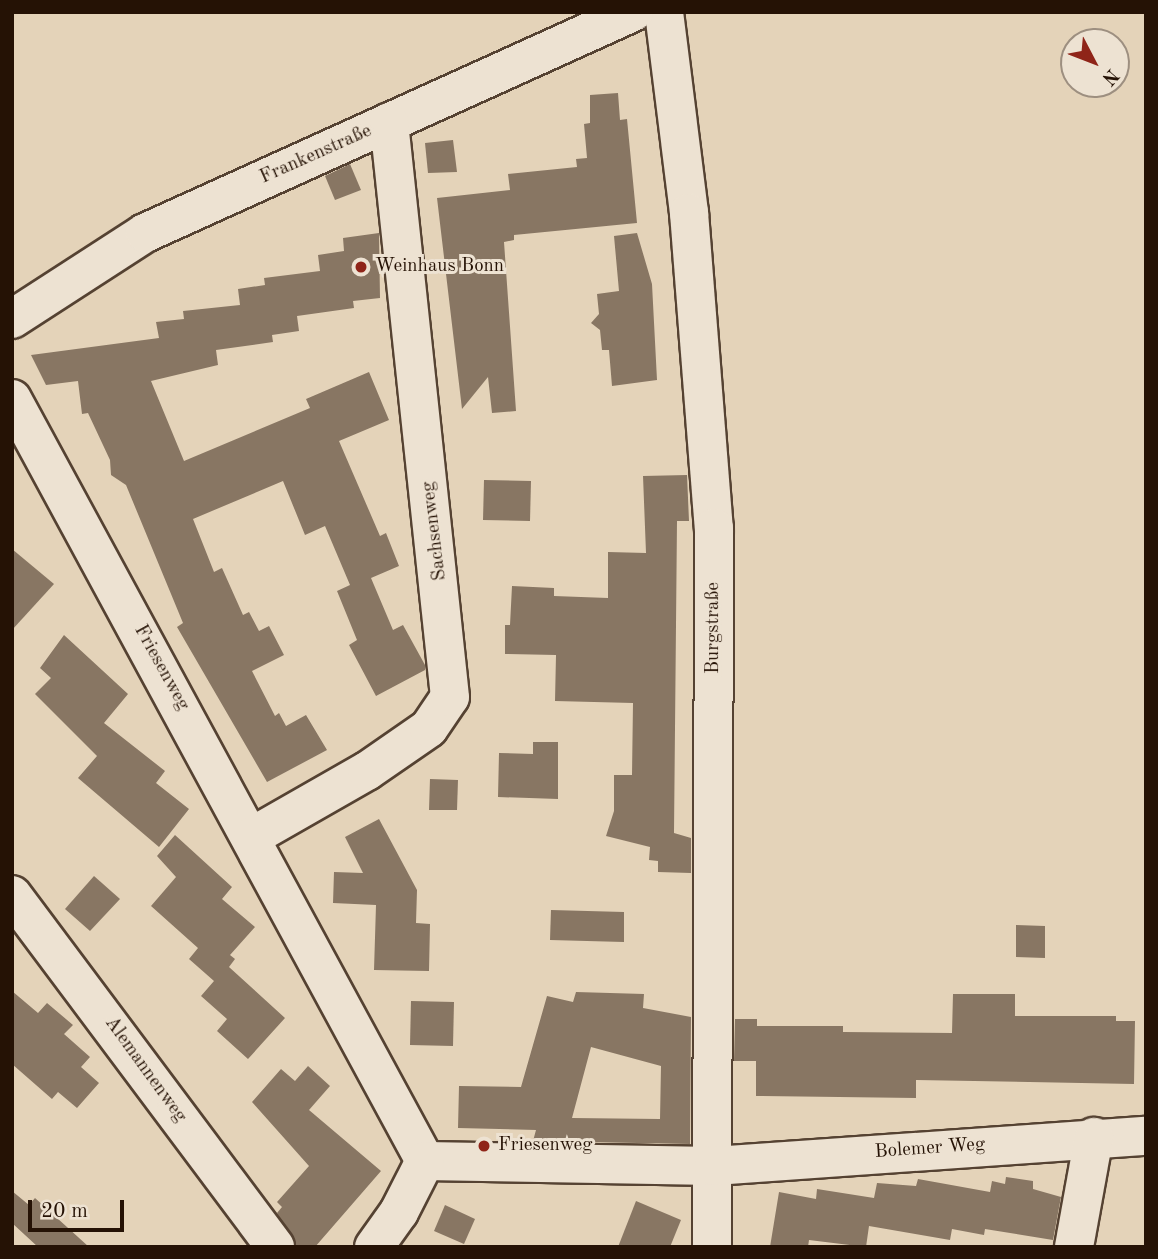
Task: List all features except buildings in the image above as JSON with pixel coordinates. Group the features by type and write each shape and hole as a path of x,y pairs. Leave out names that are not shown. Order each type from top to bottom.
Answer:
{"street":[{"name":"Frankenstraße","path":"12,318 145,233 632,12"},
{"name":"Burgstraße","path":"664,12 689,213 714,516 712,1247"},
{"name":"Sachsenweg","path":"253,836 367,771 429,728 450,697 389,122"},
{"name":"Friesenweg","path":"12,399 253,836 425,1160"},
{"name":"Alemannenweg","path":"12,895 120,1036 275,1247"},
{"name":"Bolemer Weg","path":"425,1160 714,1166 1094,1137 1146,1136"},
{"path":"1074,1247 1094,1137"},
{"path":"374,1247 425,1160"}],"place":[{"name":"Weinhaus Bonn","path":"361,267"},
{"name":"Friesenweg","path":"484,1146"}]}
